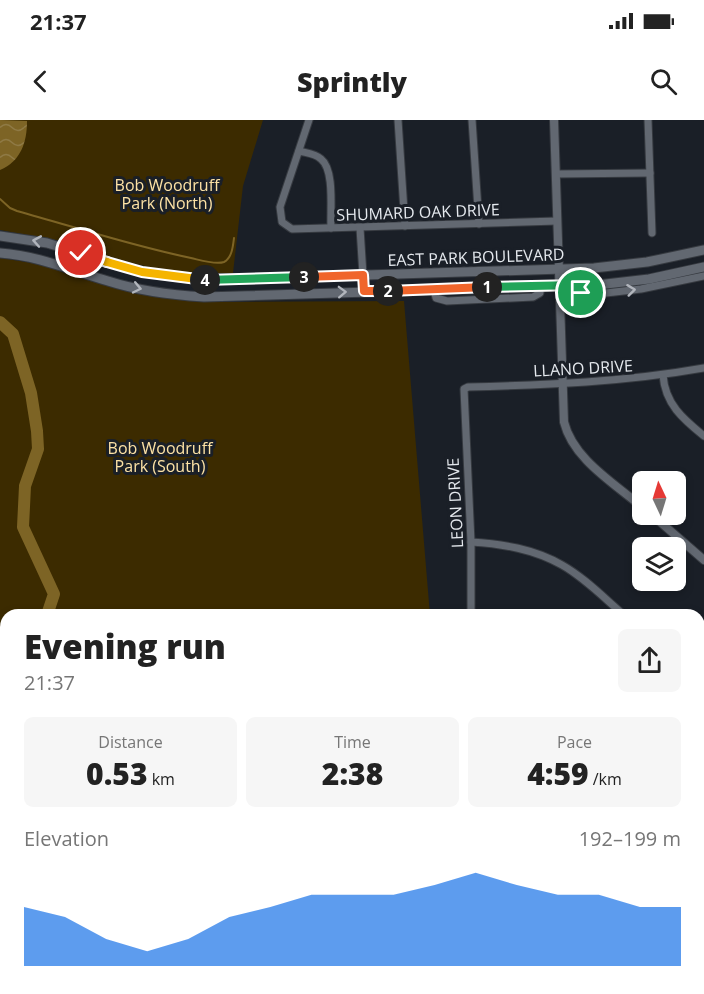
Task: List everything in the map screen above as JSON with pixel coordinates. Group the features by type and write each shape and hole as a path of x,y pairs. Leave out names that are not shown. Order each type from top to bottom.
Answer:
{"main road":[{"name":"EAST PARK BOULEVARD","path":"0,236 47,243 133,270 177,278 205,280 594,268 647,262 704,250"},
{"name":"EAST PARK BOULEVARD","path":"0,253 42,259 75,268 107,281 177,295 235,296 578,285 649,279 704,267"}],"street":[{"path":"309,120 298,151 316,155 326,164 330,175 331,228"},
{"path":"398,120 405,226"},
{"path":"472,120 479,224"},
{"path":"554,120 564,422 573,444 632,498"},
{"path":"648,120 652,233"},
{"name":"SHUMARD OAK DRIVE","path":"298,151 280,207 282,222 292,229 557,221"},
{"path":"556,174 650,173"},
{"path":"360,228 364,291"},
{"name":"EAST PARK BOULEVARD","path":"578,285 579,291 586,294 606,293 640,289 704,276"},
{"name":"LLANO DRIVE","path":"464,389 614,381 704,368"},
{"path":"663,375 663,384 673,409 704,436"},
{"name":"LEON DRIVE","path":"464,389 471,542 471,609"},
{"path":"664,525 704,560"},
{"path":"471,542 515,547 542,555 562,565 617,609"}],"green space":[{"name":"Bob Woodruff Park (North)","path":"0,120 263,120 243,186 233,273 192,273 153,268 61,241 0,230"},
{"name":"Bob Woodruff Park (South)","path":"0,258 40,264 127,291 187,301 404,301 430,609 0,609"}],"water":[{"path":"0,120 27,121 26,136 18,156 0,170"}],"waterway":[{"path":"0,199 17,211 125,242 208,262 220,263 227,260 232,252 234,238"},
{"path":"0,322 13,334 31,393 38,449 25,486 23,527 54,594 49,609"}],"route":[{"path":"81,253 142,272 177,278 205,280 363,275 364,291 578,285 581,293"}]}
